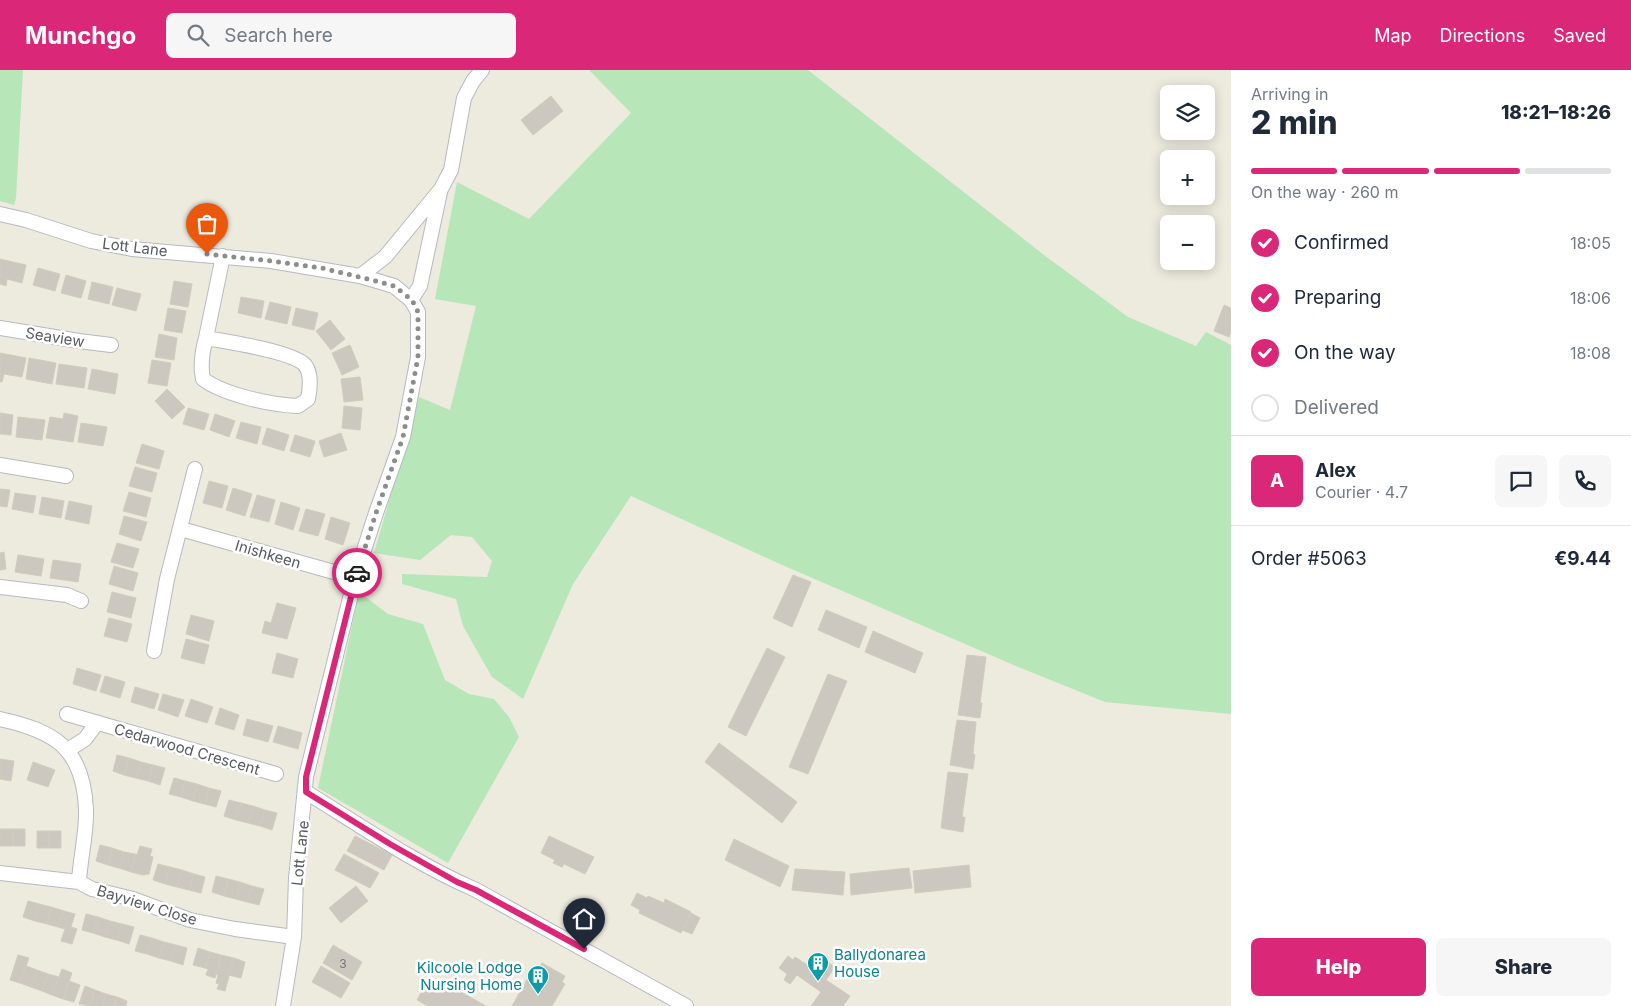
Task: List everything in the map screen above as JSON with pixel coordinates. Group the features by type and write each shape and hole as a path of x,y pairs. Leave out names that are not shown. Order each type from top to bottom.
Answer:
{"street":[{"path":"412,300 420,286 441,189 450,170 464,98 473,81 482,70"},
{"path":"360,276 385,256 441,189"},
{"name":"Lott Lane","path":"0,214 26,220 91,241 132,249 271,261 360,276 394,286 412,300 418,312 418,357 403,437 355,578 306,777 296,878 294,937 283,1006"},
{"path":"206,338 297,359 306,366 310,378 308,399 298,406 283,406 210,385 203,379 200,368 203,349 223,256"},
{"name":"Seaview","path":"0,328 111,345"},
{"path":"0,465 66,476"},
{"path":"154,651 167,579 181,529 194,469"},
{"name":"Inishkeen","path":"181,529 355,578"},
{"path":"0,587 67,595 81,601"},
{"name":"Cedarwood Crescent","path":"67,714 96,724 276,774"},
{"path":"0,718 26,725 51,736 68,750 78,768 86,810 79,882"},
{"name":"Cedarwood Crescent","path":"68,750 85,739 96,724"},
{"path":"306,792 390,844 457,882 476,890 686,1006"},
{"name":"Bayview Close","path":"0,873 79,882 92,889 133,899 190,920 235,929 294,937"}],"green space":[{"path":"0,70 23,70 16,198 14,205 0,201"},
{"path":"589,70 808,70 1044,255 1128,317 1196,346 1206,332 1231,345 1231,714 1105,702 1016,666 780,564 631,496 573,584 523,699 492,677 463,626 456,599 402,584 402,574 487,577 492,561 472,537 451,535 420,560 374,553 419,397 450,410 476,306 435,299 457,182 529,219 631,113"},
{"path":"359,592 388,614 423,624 445,680 469,694 494,699 509,717 519,737 448,863 318,788"}],"building":[{"path":"551,96 563,111 533,135 521,120"},
{"path":"0,259 26,265 22,283 7,279 6,286 0,284"},
{"path":"38,268 60,274 55,291 33,285"},
{"path":"66,275 86,281 81,298 61,293"},
{"path":"174,281 192,284 188,307 170,304"},
{"path":"92,282 113,287 109,304 88,299"},
{"path":"117,288 141,294 136,311 112,305"},
{"path":"241,297 264,301 261,318 238,313"},
{"path":"270,302 291,307 287,324 265,319"},
{"path":"1224,305 1231,308 1231,332 1229,337 1214,331"},
{"path":"168,308 186,311 182,333 164,330"},
{"path":"296,308 318,313 314,330 292,325"},
{"path":"330,320 345,339 331,350 316,331"},
{"path":"159,334 177,338 174,360 155,357"},
{"path":"350,345 359,367 342,375 332,353"},
{"path":"0,353 26,358 22,377 4,374 2,382 0,382"},
{"path":"29,358 56,363 52,384 26,379"},
{"path":"152,360 171,363 167,386 148,383"},
{"path":"59,364 87,368 84,388 56,384"},
{"path":"92,369 118,374 115,394 88,389"},
{"path":"360,377 363,400 344,402 341,379"},
{"path":"167,389 185,407 172,419 155,401"},
{"path":"344,406 362,408 360,430 342,428"},
{"path":"188,408 209,414 204,430 183,424"},
{"path":"0,413 13,415 11,435 0,434"},
{"path":"64,413 78,416 73,442 46,438 50,417 63,419"},
{"path":"215,414 235,421 229,437 210,430"},
{"path":"18,417 45,420 42,440 16,437"},
{"path":"241,422 261,427 257,444 236,438"},
{"path":"81,423 107,427 103,446 78,442"},
{"path":"267,428 289,435 284,451 262,444"},
{"path":"341,433 347,450 324,457 319,441"},
{"path":"295,435 315,441 310,457 290,451"},
{"path":"142,444 164,451 159,469 136,463"},
{"path":"135,467 157,473 152,492 129,486"},
{"path":"209,481 228,486 222,508 203,503"},
{"path":"233,488 252,494 245,516 226,510"},
{"path":"0,489 10,490 7,507 0,506"},
{"path":"129,492 151,498 146,517 123,511"},
{"path":"15,493 36,496 33,513 12,509"},
{"path":"257,495 275,500 269,522 250,517"},
{"path":"42,497 64,501 61,518 39,514"},
{"path":"69,501 92,506 89,524 65,519"},
{"path":"281,502 300,508 293,530 275,524"},
{"path":"306,509 325,514 318,536 299,531"},
{"path":"124,516 147,522 141,541 119,534"},
{"path":"331,517 350,523 343,545 325,539"},
{"path":"117,543 139,549 133,568 111,562"},
{"path":"4,552 6,569 0,570 0,553"},
{"path":"18,555 44,559 41,576 15,572"},
{"path":"53,560 81,564 78,582 50,578"},
{"path":"114,566 138,573 133,591 109,584"},
{"path":"793,575 811,582 792,627 773,618"},
{"path":"112,592 136,598 131,618 107,612"},
{"path":"277,603 296,608 287,639 262,633 265,621 271,623"},
{"path":"826,610 867,627 859,648 818,630"},
{"path":"191,615 214,621 209,641 186,634"},
{"path":"109,618 132,624 127,642 104,636"},
{"path":"873,631 923,653 915,673 865,652"},
{"path":"186,639 209,645 204,664 181,658"},
{"path":"767,648 785,657 746,736 728,727"},
{"path":"277,653 298,659 293,678 272,673"},
{"path":"967,655 986,657 980,718 958,715"},
{"path":"77,668 101,675 96,691 73,684"},
{"path":"828,674 847,681 808,774 789,767"},
{"path":"105,676 125,682 120,698 100,692"},
{"path":"135,687 159,694 154,709 131,702"},
{"path":"163,694 184,700 178,717 158,710"},
{"path":"191,699 213,707 207,723 185,716"},
{"path":"220,708 239,715 234,730 215,724"},
{"path":"247,719 273,726 268,742 243,735"},
{"path":"957,720 976,722 973,769 950,765"},
{"path":"278,726 302,733 298,749 273,742"},
{"path":"719,743 797,802 782,823 705,762"},
{"path":"117,755 129,758 124,775 113,771"},
{"path":"129,758 141,762 136,778 124,775"},
{"path":"0,759 14,761 11,781 0,779"},
{"path":"33,762 55,770 48,787 27,780"},
{"path":"141,762 153,765 148,781 136,778"},
{"path":"153,765 165,768 160,785 148,781"},
{"path":"948,772 968,774 962,817 965,817 963,832 941,828"},
{"path":"174,778 185,781 181,797 169,794"},
{"path":"185,781 197,784 193,801 181,797"},
{"path":"197,784 209,788 205,804 193,801"},
{"path":"209,788 221,791 216,807 205,804"},
{"path":"229,800 241,803 236,820 224,816"},
{"path":"241,803 253,806 248,823 236,820"},
{"path":"253,806 265,810 260,826 248,823"},
{"path":"265,810 277,813 272,830 260,826"},
{"path":"0,829 13,829 13,846 0,846"},
{"path":"13,829 25,829 25,846 13,846"},
{"path":"37,831 49,831 49,848 37,848"},
{"path":"49,831 61,831 61,848 49,848"},
{"path":"355,836 392,855 384,870 347,851"},
{"path":"549,836 594,857 585,874 564,864 562,867 553,863 555,860 541,853"},
{"path":"734,839 789,866 780,887 725,860"},
{"path":"100,845 112,848 108,865 96,861"},
{"path":"140,846 152,849 150,856 153,857 149,874 143,875 131,872 135,854 137,855"},
{"path":"112,848 124,852 119,868 108,865"},
{"path":"124,852 135,854 131,872 119,868"},
{"path":"344,854 379,873 370,888 335,870"},
{"path":"158,864 170,867 165,884 153,880"},
{"path":"969,865 971,887 915,893 913,871"},
{"path":"170,867 182,870 177,887 165,884"},
{"path":"909,868 912,888 851,895 850,874"},
{"path":"795,869 845,872 843,895 792,890"},
{"path":"182,870 194,874 189,890 177,887"},
{"path":"194,874 205,877 201,893 189,890"},
{"path":"216,876 228,879 224,896 212,892"},
{"path":"228,879 240,882 236,899 224,896"},
{"path":"240,882 252,886 247,902 236,899"},
{"path":"252,886 264,889 259,905 247,902"},
{"path":"356,886 368,901 341,923 329,908"},
{"path":"637,893 664,903 665,899 691,912 681,933 639,913 640,910 631,905"},
{"path":"28,901 39,904 35,921 23,917"},
{"path":"39,904 51,907 47,924 35,921"},
{"path":"51,907 64,911 58,927 47,924"},
{"path":"64,911 75,914 71,927 77,929 72,944 61,941 65,929 58,927"},
{"path":"691,913 700,918 692,934 682,930"},
{"path":"86,914 98,917 93,933 82,930"},
{"path":"98,917 110,921 105,937 93,933"},
{"path":"110,921 122,924 117,940 105,937"},
{"path":"122,924 134,927 129,944 117,940"},
{"path":"140,935 152,938 147,954 135,951"},
{"path":"152,938 164,942 159,958 147,954"},
{"path":"164,942 176,945 171,961 159,958"},
{"path":"176,945 187,948 183,965 171,961"},
{"path":"333,945 362,962 352,980 323,963"},
{"path":"198,948 210,952 205,968 193,965"},
{"path":"210,952 221,955 215,978 206,975 208,969 205,968"},
{"path":"18,955 29,958 20,983 10,980"},
{"path":"221,955 234,958 225,991 217,989 219,984 216,983 218,975 216,974"},
{"name":"Ballydonarea House","path":"788,956 793,960 795,957 815,970 820,962 825,966 826,961 835,967 826,980 850,996 843,1006 811,1006 821,992 797,975 790,984 784,980 787,974 779,968"},
{"path":"234,958 245,962 241,978 229,975"},
{"name":"Kilcoole Lodge Nursing Home","path":"542,963 565,976 562,982 565,984 552,1006 512,1006 534,967 538,970"},
{"path":"26,966 37,970 31,987 20,983"},
{"path":"321,966 350,983 341,998 312,982"},
{"path":"62,969 72,973 63,999 52,995"},
{"path":"37,970 48,974 42,991 31,987"},
{"path":"48,974 59,977 52,995 42,991"},
{"name":"Kilcoole Lodge Nursing Home","path":"429,978 436,981 438,979 486,1006 428,1006 417,1000"},
{"path":"69,981 80,985 74,1002 63,999"},
{"path":"85,986 95,990 90,1006 79,1004"},
{"path":"95,990 106,994 102,1006 90,1006"},
{"path":"106,994 117,997 114,1006 102,1006"},
{"path":"117,997 127,1001 126,1006 114,1006"}],"way so far":[{"path":"207,254 322,268 360,276 394,286 412,300 418,312 418,357 403,437 357,573"}],"place":[{"name":"Ballydonarea House","path":"818,982"},
{"name":"Kilcoole Lodge Nursing Home","path":"538,995"}],"route":[{"path":"357,573 306,777 306,792 390,844 457,882 476,890 584,949"}]}
